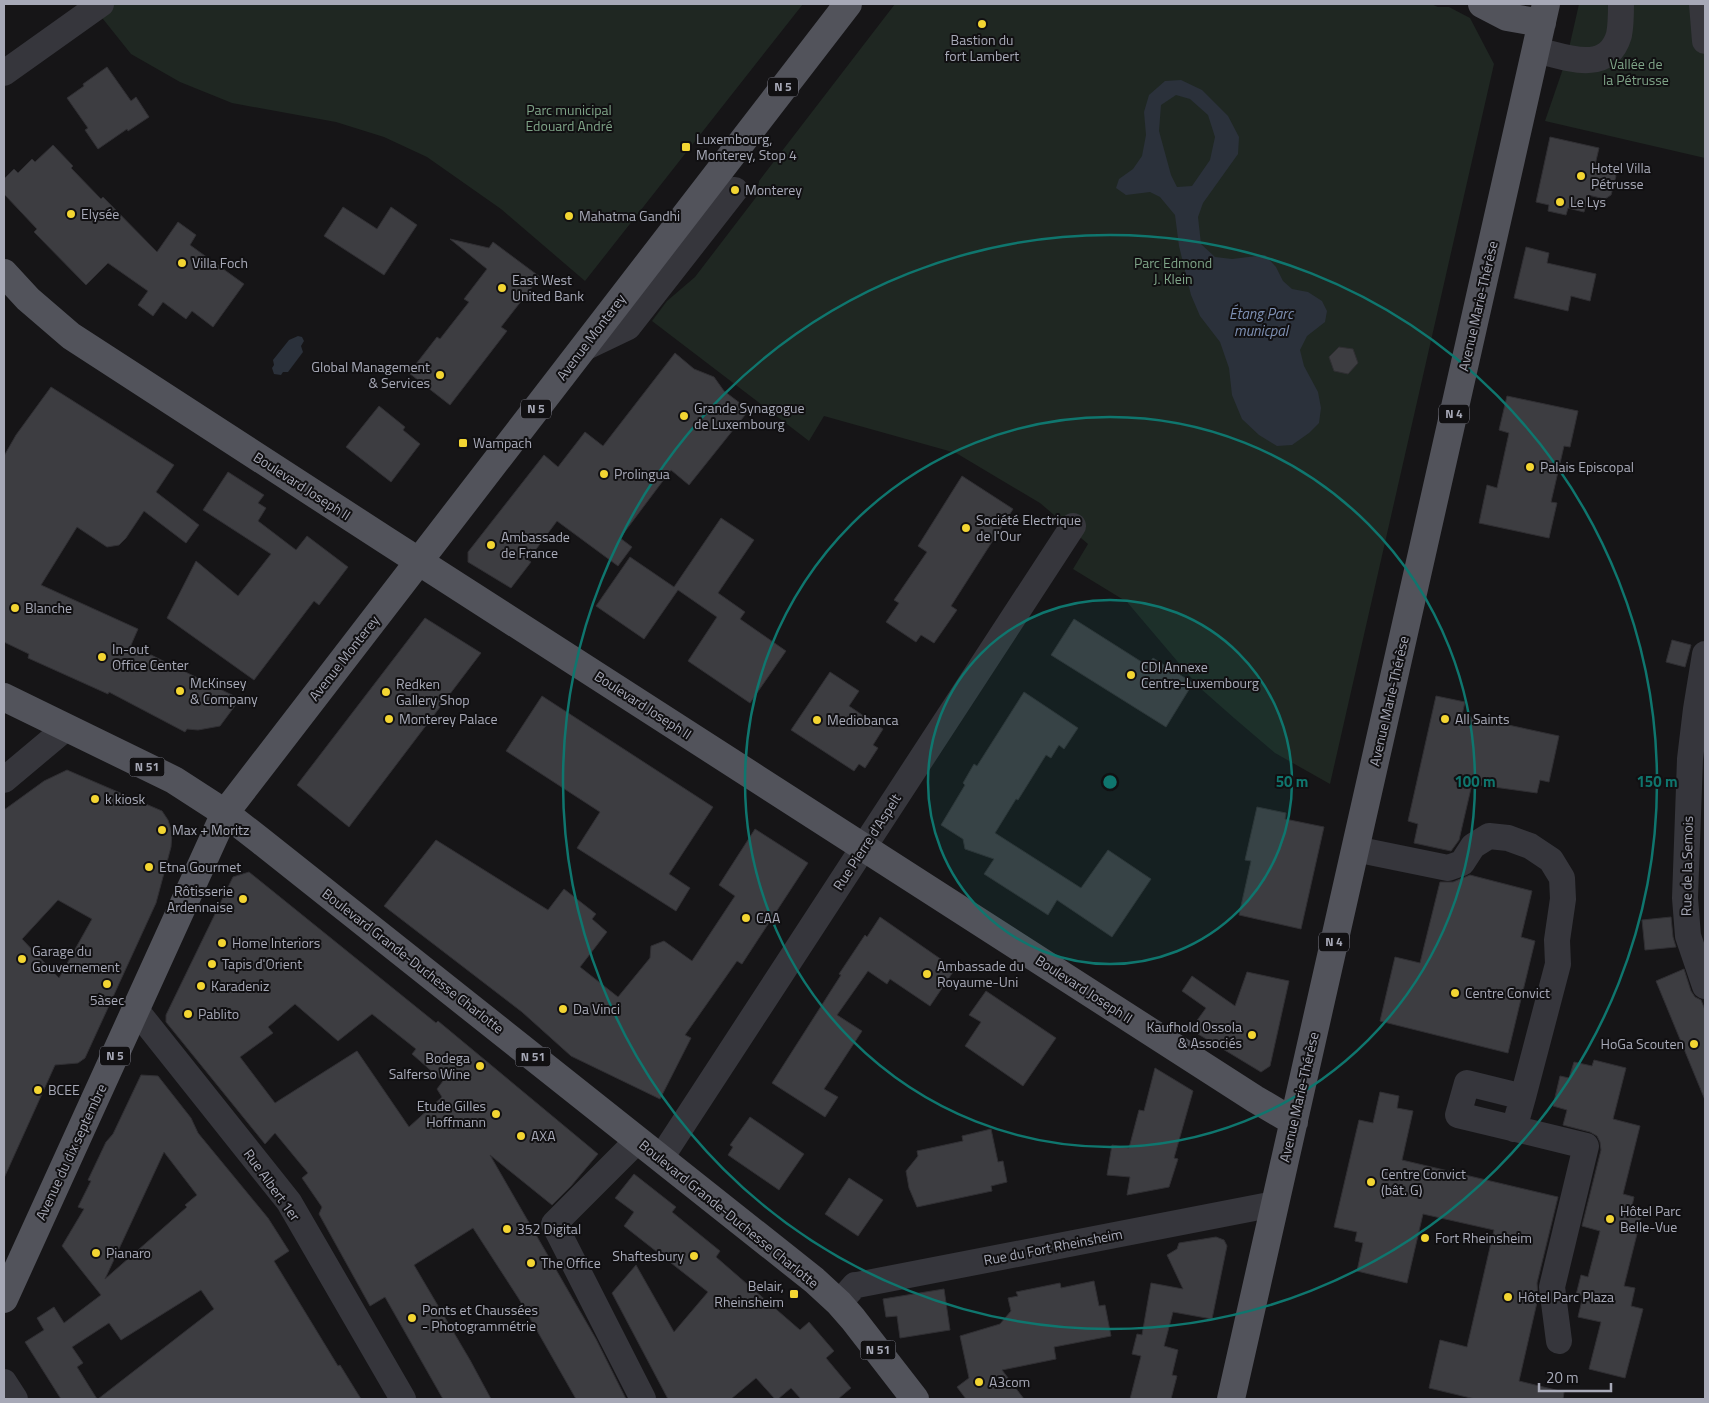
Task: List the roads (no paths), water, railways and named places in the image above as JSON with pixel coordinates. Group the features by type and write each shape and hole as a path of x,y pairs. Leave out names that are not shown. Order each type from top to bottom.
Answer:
{"main road":[{"name":"Avenue Monterey","path":"224,813 848,4"},
{"path":"1482,4 1507,17 1544,14"},
{"name":"Avenue Marie-Thérèse","path":"1231,1399 1544,14"},
{"name":"Boulevard Joseph II","path":"4,273 28,299 71,336 1255,1099 1294,1122"},
{"name":"Boulevard Grande-Duchesse Charlotte","path":"4,697 174,780 224,813 814,1280 839,1302 915,1399"},
{"name":"Avenue du dix septembre","path":"4,1299 224,813"}],"street":[{"path":"4,73 101,4"},
{"path":"1536,50 1582,61 1599,59 1613,49 1619,33 1621,4"},
{"path":"1702,4 1705,41"},
{"path":"582,349 628,327 735,190"},
{"name":"Rue Pierre d'Aspelt","path":"660,1158 1073,526"},
{"name":"Rue de la Semois","path":"1704,979 1688,936 1685,898 1690,759 1705,654"},
{"path":"4,780 66,728"},
{"path":"1356,849 1448,868 1462,863 1473,846 1489,836 1508,838 1530,846 1551,860 1562,878 1563,899 1557,940 1558,964 1514,1129"},
{"name":"Rue Albert 1er","path":"136,1010 289,1202 402,1399"},
{"path":"1523,1096 1467,1083 1458,1115 1586,1146 1552,1287 1559,1341"},
{"path":"638,1140 554,1224 643,1399"},
{"name":"Rue du Fort Rheinsheim","path":"839,1302 855,1285 1275,1204"},
{"path":"4,1382 15,1399"}],"water":[{"name":"Étang Parc municpal","path":"1181,80 1202,90 1228,116 1239,137 1238,154 1203,203 1198,217 1201,244 1215,257 1232,259 1265,255 1276,267 1283,281 1292,289 1308,292 1322,301 1327,311 1325,322 1307,336 1300,350 1304,366 1318,392 1321,408 1319,423 1292,445 1277,446 1259,435 1242,419 1232,395 1229,368 1220,342 1200,316 1191,295 1179,246 1175,215 1160,197 1150,192 1126,195 1116,188 1119,179 1133,169 1142,156 1146,135 1144,112 1149,95 1165,81","holes":["1176,95 1190,99 1208,115 1215,137 1210,160 1192,186 1177,187 1171,175 1159,131 1161,105"]},
{"path":"298,336 302,337 304,341 301,346 303,352 288,372 283,372 281,375 274,374 272,368 274,365 273,360 289,340"}],"place":[{"name":"Bastion du fort Lambert","path":"982,24"},
{"name":"Luxembourg, Monterey, Stop 4","path":"686,147"},
{"name":"Hotel Villa Pétrusse","path":"1581,176"},
{"name":"Monterey","path":"735,190"},
{"name":"Le Lys","path":"1560,202"},
{"name":"Elysée","path":"71,214"},
{"name":"Mahatma Gandhi","path":"569,216"},
{"name":"Villa Foch","path":"182,263"},
{"name":"East West United Bank","path":"502,288"},
{"name":"Global Management & Services","path":"440,375"},
{"name":"Grande Synagogue de Luxembourg","path":"684,416"},
{"name":"Wampach","path":"463,443"},
{"name":"Palais Episcopal","path":"1530,467"},
{"name":"Prolingua","path":"604,474"},
{"name":"Société Electrique de l'Our","path":"966,528"},
{"name":"Ambassade de France","path":"491,545"},
{"name":"Blanche","path":"15,608"},
{"name":"In-out Office Center","path":"102,657"},
{"name":"CDI Annexe Centre-Luxembourg","path":"1131,675"},
{"name":"McKinsey & Company","path":"180,691"},
{"name":"Redken Gallery Shop","path":"386,692"},
{"name":"Monterey Palace","path":"389,719"},
{"name":"All Saints","path":"1445,719"},
{"name":"Mediobanca","path":"817,720"},
{"name":"k kiosk","path":"95,799"},
{"name":"Max + Moritz","path":"162,830"},
{"name":"Etna Gourmet","path":"149,867"},
{"name":"Rôtisserie Ardennaise","path":"243,899"},
{"name":"CAA","path":"746,918"},
{"name":"Home Interiors","path":"222,943"},
{"name":"Garage du Gouvernement","path":"22,959"},
{"name":"Tapis d'Orient","path":"212,964"},
{"name":"Ambassade du Royaume-Uni","path":"927,974"},
{"name":"5àsec","path":"107,984"},
{"name":"Karadeniz","path":"201,986"},
{"name":"Centre Convict","path":"1455,993"},
{"name":"Da Vinci","path":"563,1009"},
{"name":"Pablito","path":"188,1014"},
{"name":"Kaufhold Ossola & Associés","path":"1252,1035"},
{"name":"HoGa Scouten","path":"1694,1044"},
{"name":"Bodega Salferso Wine","path":"480,1066"},
{"name":"BCEE","path":"38,1090"},
{"name":"Etude Gilles Hoffmann","path":"496,1114"},
{"name":"AXA","path":"521,1136"},
{"name":"Centre Convict (bât. G)","path":"1371,1182"},
{"name":"Hôtel Parc Belle-Vue","path":"1610,1219"},
{"name":"352 Digital","path":"507,1229"},
{"name":"Fort Rheinsheim","path":"1425,1238"},
{"name":"Pianaro","path":"96,1253"},
{"name":"Shaftesbury","path":"694,1256"},
{"name":"The Office","path":"531,1263"},
{"name":"Belair, Rheinsheim","path":"794,1294"},
{"name":"Hôtel Parc Plaza","path":"1508,1297"},
{"name":"Ponts et Chaussées - Photogrammétrie","path":"412,1318"},
{"name":"A3com","path":"979,1382"}],"park label":[{"name":"Vallée de la Pétrusse","path":"1636,72"},
{"name":"Parc municipal Edouard André","path":"569,118"},
{"name":"Parc Edmond J. Klein","path":"1173,272"}]}
